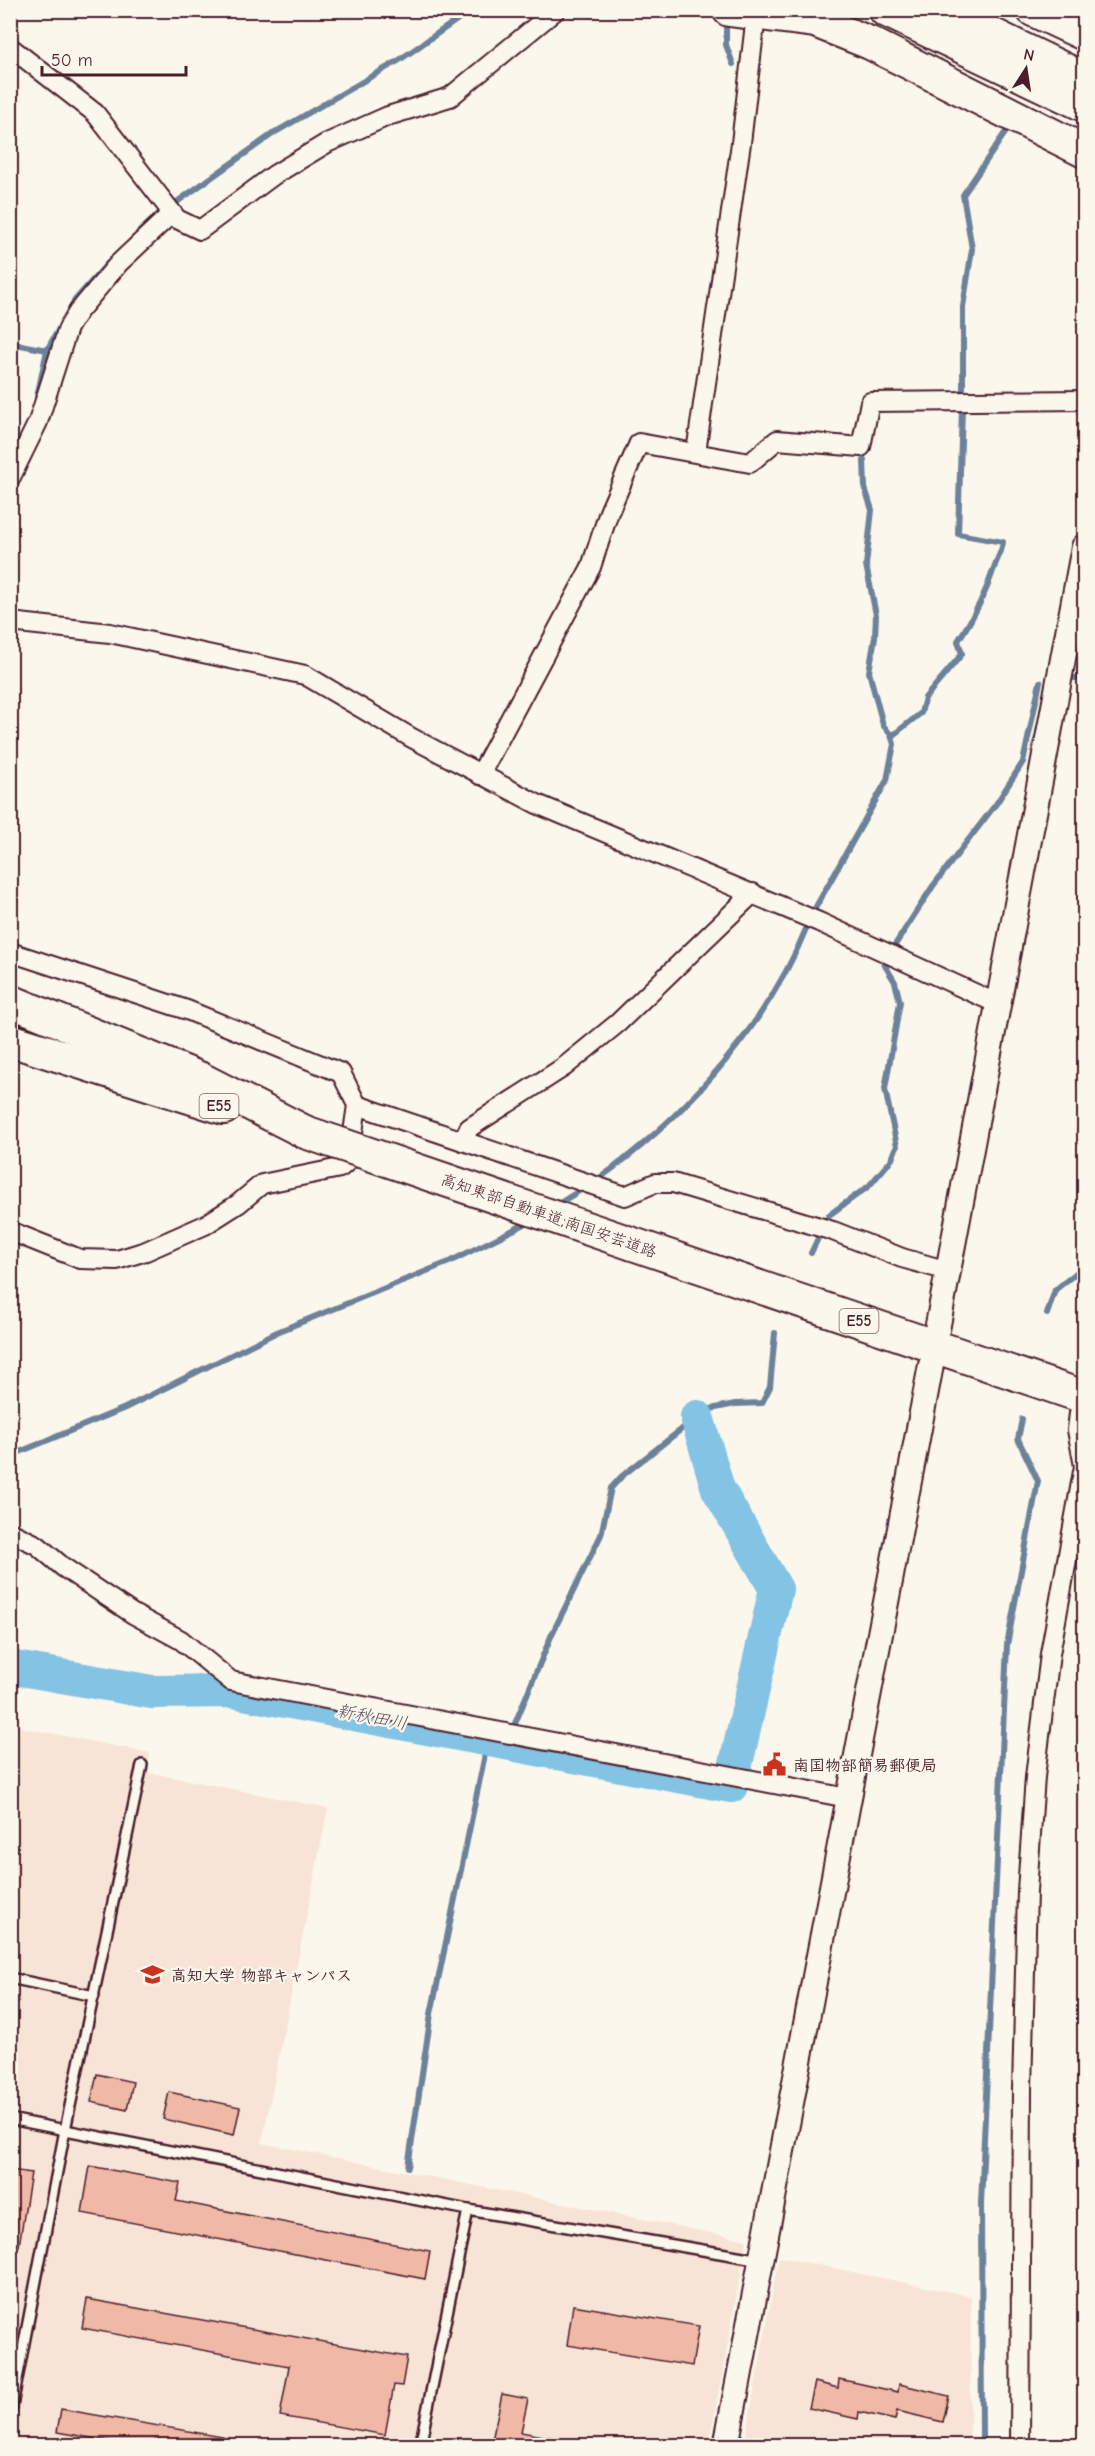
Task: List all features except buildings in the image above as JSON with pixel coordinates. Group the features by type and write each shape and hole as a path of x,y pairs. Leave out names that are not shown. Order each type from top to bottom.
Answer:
{"highway":[{"path":"885,10 1084,105"},
{"path":"942,10 1084,79"},
{"path":"1034,10 1084,34"},
{"path":"743,13 815,21 870,44 1084,151"},
{"path":"10,1001 199,1078 305,1132"},
{"name":"高知東部自動車道;南国安芸道路","path":"10,1040 305,1132 633,1244 1082,1405"},
{"path":"10,1055 134,1080"}],"street":[{"path":"10,47 95,113 177,219 200,230 274,175 327,143 388,116 450,97 556,10"},
{"path":"696,452 741,143 743,13"},
{"path":"10,478 38,422 60,345 78,312 119,263 172,213"},
{"path":"480,775 591,567 609,512 639,443 750,463 777,440 861,447 870,402 1084,400"},
{"path":"937,1329 1084,547"},
{"path":"10,622 110,633 298,673 480,775 537,804 753,893 998,1004"},
{"path":"463,1141 469,1128 564,1067 618,1023 753,893"},
{"path":"10,952 187,1010 341,1073 357,1105 349,1160 340,1167 262,1184 238,1204 205,1226 147,1251 117,1260 80,1259 10,1231"},
{"path":"357,1105 625,1196 655,1183 673,1183 833,1231 902,1258 948,1271"},
{"path":"726,2445 931,1365"},
{"path":"1020,2445 1022,2090 1027,1891 1035,1777 1050,1654 1084,1466 1077,1430 1082,1405"},
{"path":"10,1532 37,1545 63,1567 133,1614 181,1640 231,1681 848,1798"}],"lane":[{"path":"10,2416 65,2130 142,1765"},
{"path":"10,1978 94,1996"},
{"path":"10,2119 468,2210 762,2260"},
{"path":"420,2445 468,2210"}],"shaded area":[{"name":"高知大学 物部キャンパス","path":"10,1725 150,1753 147,1772 328,1808 262,2143 747,2240 709,2445 11,2445"},
{"path":"779,2257 971,2296 970,2445 744,2446"}],"waterway":[{"path":"174,204 274,133 398,61 471,10"},
{"path":"726,26 726,45 733,64"},
{"path":"963,393 963,307 972,249 963,195 1007,130"},
{"path":"138,233 162,211"},
{"path":"10,343 47,350 75,300 108,263"},
{"path":"37,397 47,350"},
{"path":"892,736 921,713 925,698 962,654 958,641 983,597 1001,552 1003,542 958,534 962,409"},
{"path":"813,912 887,780 894,744 891,735 883,725 869,672 876,615 866,565 872,510 865,488 864,460"},
{"path":"1074,678 1079,678 1084,670"},
{"path":"893,948 933,886 996,804 1023,762 1040,682"},
{"path":"554,1207 605,1174 642,1145 700,1090 751,1027 773,994 808,924"},
{"path":"811,1253 829,1215 869,1186 892,1159 897,1146 885,1089 900,1002 895,982 884,964 886,960"},
{"path":"10,1456 125,1408 277,1332 449,1262 533,1220"},
{"path":"1047,1314 1055,1290 1081,1269 1084,1253"},
{"path":"514,1726 552,1634 601,1535 611,1488 622,1476 706,1410 735,1404 762,1403 770,1387 775,1333"},
{"name":"新秋田川","path":"697,1417 718,1489 776,1589 735,1768"},
{"path":"982,2446 981,2203 1007,1645 1038,1481 1018,1439 1022,1419"},
{"name":"新秋田川","path":"10,1667 152,1692 233,1691 731,1786"},
{"path":"408,2167 431,2014 488,1740"}],"place":[{"name":"南国物部簡易郵便局","path":"775,1765"},
{"name":"高知大学 物部キャンパス","path":"153,1975"}]}
